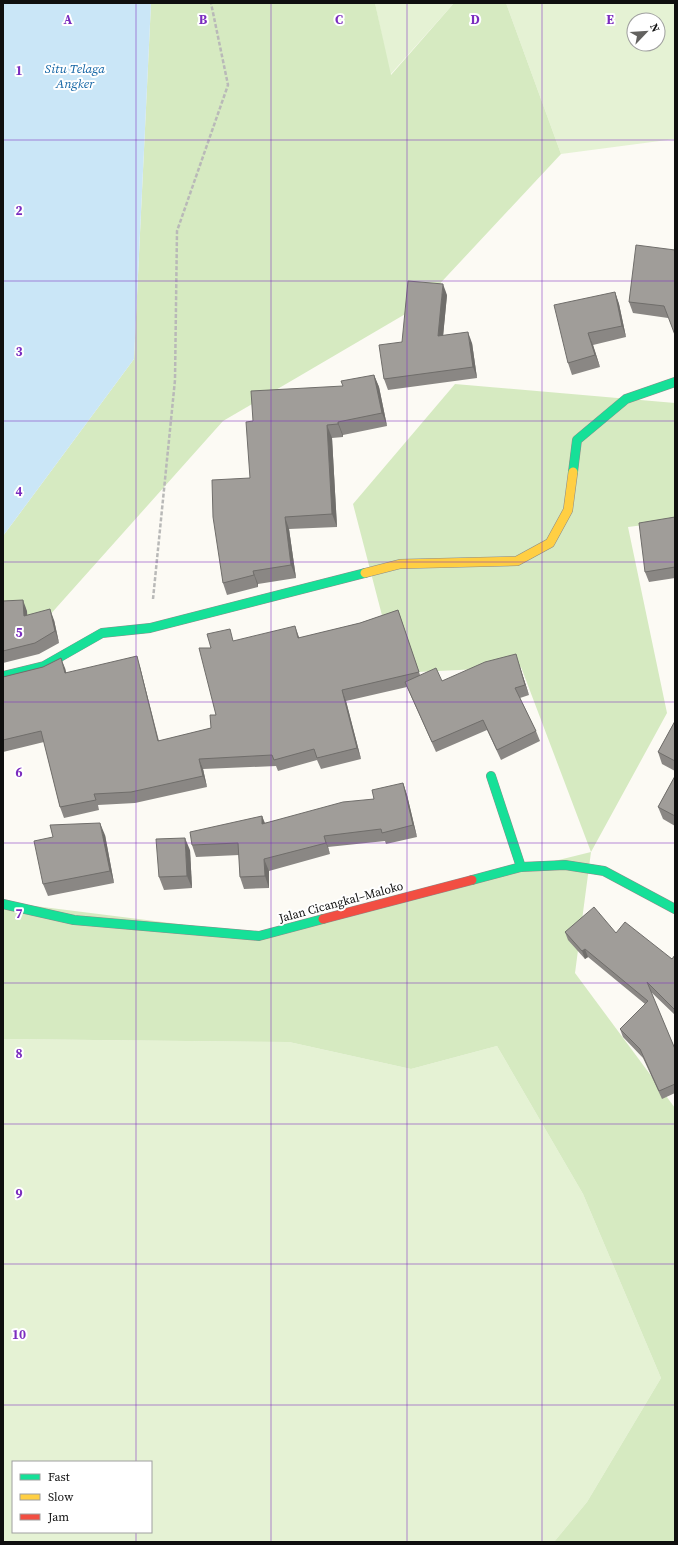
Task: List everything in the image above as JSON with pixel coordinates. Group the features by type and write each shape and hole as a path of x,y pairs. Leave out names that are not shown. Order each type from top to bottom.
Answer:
{"street":[{"path":"3,676 44,666 102,633 150,628 400,564 517,561 550,543 568,510 577,440 626,399 675,382"},
{"path":"491,776 521,867"},
{"name":"Jalan Cicangkal–Maloko","path":"3,904 74,920 259,936 521,867 565,865 604,871 675,909"}],"path":[{"path":"150,628 175,380 177,231 228,85 211,3"}],"green space":[{"path":"151,3 375,3 391,75 454,3 506,3 561,154 419,306 223,421 15,654 3,658 3,536 134,359"},
{"path":"375,3 454,3 390,75"},
{"path":"506,3 675,3 675,139 561,154"},
{"path":"455,384 675,403 675,521 628,527 667,713 591,852 521,667 397,673 353,504"},
{"path":"591,852 575,973 675,1108 675,1542 554,1542 587,1502 661,1378 583,1194 497,1046 411,1069 289,1042 3,1039 3,902 259,934"},
{"path":"3,1039 289,1042 411,1069 497,1046 583,1194 661,1378 587,1502 554,1542 3,1542"}],"water":[{"name":"Situ Telaga Angker","path":"3,3 151,3 134,359 3,536"}],"building":[{"path":"636,245 675,250 675,335 664,306 629,302"},
{"path":"408,281 443,284 438,336 468,332 473,367 384,379 379,345 402,342"},
{"path":"615,292 622,326 588,333 595,355 568,363 554,305"},
{"path":"374,375 382,413 338,422 338,424 327,425 332,514 285,517 291,565 253,571 254,575 223,583 213,517 212,480 250,478 246,422 253,421 251,391 343,386 341,381"},
{"path":"675,517 675,567 645,572 639,523"},
{"path":"23,600 24,616 50,609 55,631 35,643 3,651 3,601"},
{"path":"398,610 419,672 342,690 357,748 317,758 314,749 274,760 272,755 199,759 203,776 131,792 94,794 96,800 60,807 41,731 3,740 3,677 43,667 61,658 65,673 137,656 158,741 211,728 210,715 216,715 199,648 211,648 207,634 230,629 233,641 295,626 298,638 360,623"},
{"path":"516,654 525,685 515,688 536,731 497,750 483,720 432,742 405,682 436,668 442,681 485,662"},
{"path":"675,721 675,761 658,752"},
{"path":"675,776 675,816 658,807"},
{"path":"403,783 413,825 382,833 381,829 324,836 326,843 264,859 265,876 240,877 238,843 192,845 190,832 262,816 262,824 343,802 374,799 372,790"},
{"path":"100,823 110,871 43,884 34,841 53,837 50,825"},
{"path":"185,838 187,876 159,877 156,839"},
{"path":"594,907 616,933 625,922 672,959 675,955 675,1010 647,982 675,1049 675,1084 659,1091 640,1049 620,1029 648,1001 585,949 582,951 565,932"}],"traffic: fast":[{"path":"573,472 577,440 626,399 675,382"},
{"path":"3,676 44,666 102,633 150,628 365,573"},
{"path":"491,776 521,867"},
{"path":"472,880 521,867 565,865 604,871 675,909"},
{"path":"3,904 74,920 259,936 323,919"}],"traffic: slow":[{"path":"365,573 400,564 517,561 550,543 568,510 573,472"}],"traffic: jam":[{"path":"323,919 472,880"}]}
